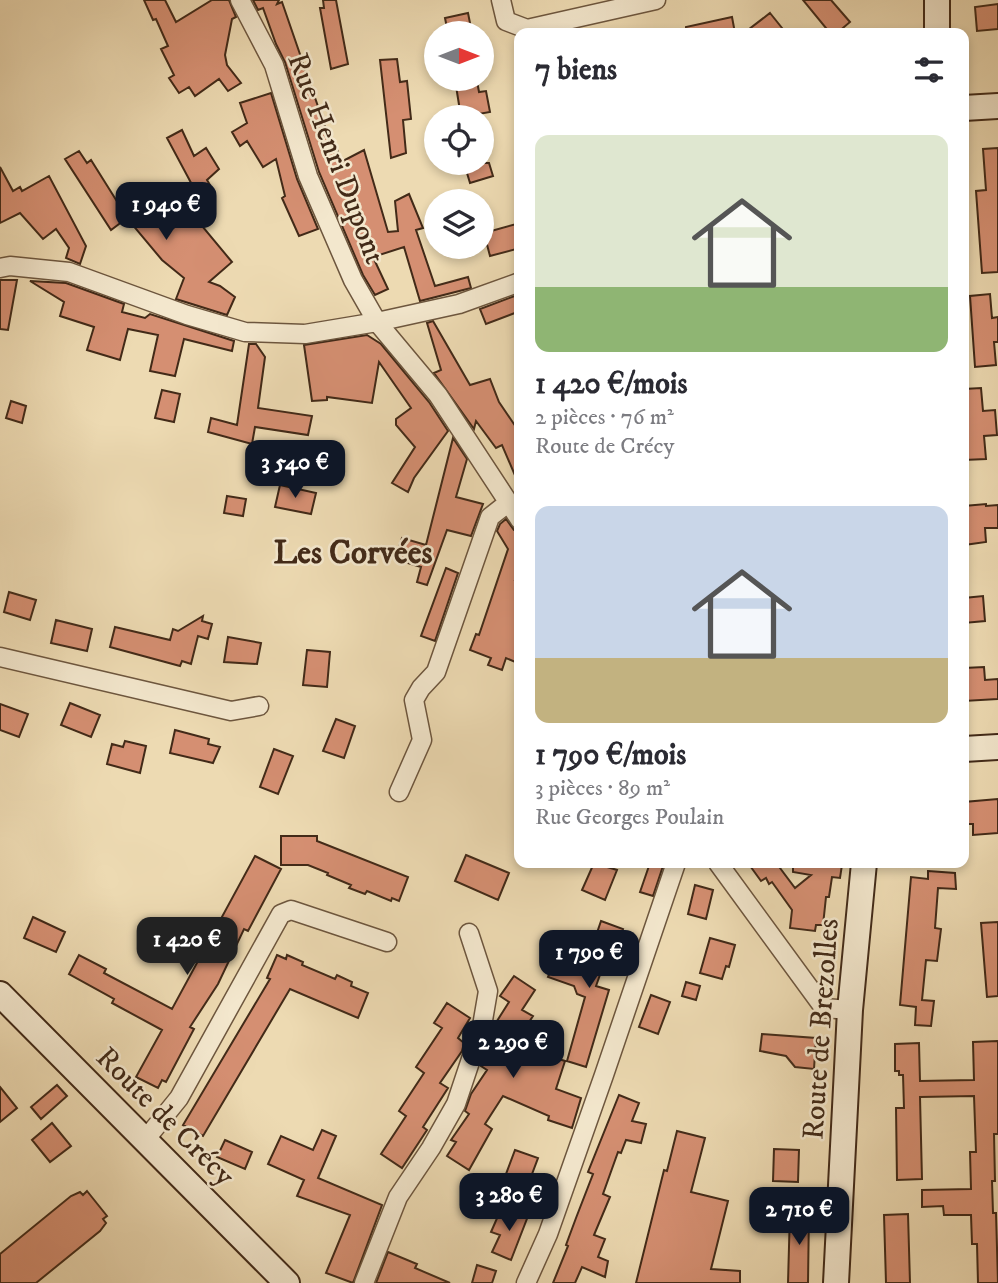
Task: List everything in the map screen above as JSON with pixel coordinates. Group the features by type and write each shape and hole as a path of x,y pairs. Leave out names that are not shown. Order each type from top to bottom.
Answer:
{"main road":[{"path":"936,0 937,28"},
{"path":"969,108 998,106"},
{"path":"969,750 998,747"},
{"name":"Route de Brezolles","path":"836,1283 850,1010 864,868"},
{"name":"Route de Crécy","path":"0,994 287,1283"}],"street":[{"name":"Rue Henri Dupont","path":"240,0 274,65 308,176 353,280 377,322 438,394 514,510"},
{"path":"501,0 506,21 524,28"},
{"path":"531,28 656,0"},
{"path":"0,268 10,266 69,272 187,316 245,332 305,334 459,304 514,284"},
{"path":"399,792 422,740 414,700 436,672 490,517 509,502"},
{"path":"0,657 231,711 259,706"},
{"path":"526,1283 548,1234 674,868"},
{"path":"722,868 824,1008 850,1010"},
{"path":"145,1140 178,1098 281,914 290,910 387,942"},
{"path":"364,1283 398,1197 431,1149 456,1104 482,1026 488,991 469,933"}],"building":[{"path":"144,0 165,0 176,22 212,0 229,0 236,17 232,19 225,55 227,65 241,83 228,91 219,79 195,96 189,87 179,93 169,78 174,75 161,49 168,46"},
{"path":"253,0 279,0 277,4 282,2 332,147 336,146 341,162 364,150 388,232 398,231 395,201 409,194 423,228 416,230 435,286 468,277 471,288 420,301 404,247 373,257 388,289 375,295 363,275 319,172 285,62 263,8 258,10"},
{"path":"323,0 336,0 348,64 331,69 320,8 324,8"},
{"path":"803,0 831,0 850,22 843,28 826,28"},
{"path":"998,4 998,29 977,31 975,7"},
{"path":"468,13 470,21 446,21 445,18"},
{"path":"770,13 782,28 750,28"},
{"path":"732,17 734,28 686,28"},
{"path":"397,59 400,82 407,81 411,119 403,120 406,153 391,158 380,60"},
{"path":"457,91 486,91 489,105 459,105"},
{"path":"271,93 297,179 318,229 299,236 282,198 285,196 276,159 263,167 247,141 240,146 232,132 247,123 240,103"},
{"path":"182,130 194,156 206,148 219,169 207,180 210,185 197,194 167,138"},
{"path":"998,148 998,272 982,273 976,191 986,190 983,149"},
{"path":"79,151 87,163 91,160 123,211 137,203 152,220 156,216 169,231 193,215 232,262 209,282 235,297 227,315 176,299 184,278 162,260 127,218 111,230 65,159"},
{"path":"0,167 13,191 20,187 22,191 49,176 86,246 80,264 66,258 69,248 56,229 43,239 20,213 0,223"},
{"path":"468,175 493,175 493,176 470,183"},
{"path":"514,225 514,250 494,255 494,230"},
{"path":"0,280 17,280 8,330 0,329"},
{"path":"30,281 66,283 124,304 122,312 145,318 150,314 234,341 232,351 184,339 175,376 150,371 158,335 128,329 120,360 87,350 94,327 60,316 64,302"},
{"path":"990,294 992,318 998,317 998,342 994,342 996,365 975,367 970,296"},
{"path":"514,296 514,313 486,324 480,309"},
{"path":"433,321 470,385 490,379 499,402 514,424 514,473 502,445 496,448 476,421 474,429 434,373 441,370 427,323"},
{"path":"367,335 381,344 429,402 448,431 414,478 408,492 392,483 415,447 396,425 396,419 411,408 379,362 372,403 327,397 327,400 312,401 304,345"},
{"path":"249,344 256,344 265,357 258,408 312,416 308,435 255,427 252,444 208,432 211,418 237,425"},
{"path":"981,388 983,411 995,410 997,435 984,436 986,459 969,460 969,389"},
{"path":"162,390 180,394 174,422 155,418"},
{"path":"11,401 26,406 22,423 6,418"},
{"path":"453,438 467,459 456,497 483,504 471,536 447,530 427,585 417,582 421,567 395,559 402,538 426,545"},
{"path":"280,485 316,493 311,514 275,507"},
{"path":"227,496 246,499 243,516 224,513"},
{"path":"998,505 998,528 985,528 986,542 969,544 969,506"},
{"path":"506,519 514,530 514,661 506,658 502,670 488,665 491,658 470,650 476,634 479,635 508,549 497,531"},
{"path":"446,568 458,573 435,641 421,636"},
{"path":"9,592 36,600 30,620 4,612"},
{"path":"983,596 985,621 969,623 969,597"},
{"path":"203,616 202,621 212,624 208,639 198,636 191,664 182,661 180,666 110,647 115,627 170,640 173,629 178,631"},
{"path":"56,620 92,629 87,651 51,643"},
{"path":"228,637 261,643 257,664 224,662"},
{"path":"307,650 330,652 327,687 303,685"},
{"path":"984,667 985,680 998,679 998,699 969,701 969,668"},
{"path":"70,703 100,715 91,737 61,725"},
{"path":"0,704 28,714 19,737 0,730"},
{"path":"336,719 355,726 344,758 323,751"},
{"path":"175,730 209,739 208,744 220,747 213,763 170,753"},
{"path":"125,741 146,746 140,773 107,764 112,744 123,747"},
{"path":"274,749 293,756 278,794 260,787"},
{"path":"998,799 998,833 973,835 973,824 969,824 969,802"},
{"path":"281,836 317,836 317,841 408,877 399,901 349,888 351,885 308,865 281,865"},
{"path":"466,855 509,873 498,900 455,881"},
{"path":"255,856 281,869 248,931 244,929 218,984 190,1027 194,1029 166,1082 162,1080 158,1088 136,1077 162,1030 112,1003 114,999 69,974 79,955 106,969 104,973 172,1009"},
{"path":"592,868 617,870 605,900 582,890"},
{"path":"648,868 662,868 653,896 640,892"},
{"path":"752,868 780,868 795,888 811,875 793,872 793,868 842,868 840,878 832,877 829,897 826,897 823,925 816,925 815,931 790,928 792,910 772,882 769,884 766,878 761,881"},
{"path":"928,871 955,873 956,889 938,888 935,928 941,929 937,961 926,960 922,1000 934,1001 931,1026 915,1025 916,1007 900,1005 911,877 928,879"},
{"path":"695,885 713,890 706,919 688,914"},
{"path":"33,917 65,932 56,952 24,938"},
{"path":"601,921 623,929 612,961 606,958 596,986 609,990 586,1067 567,1061 585,997 577,994 574,986 548,977 555,960 584,971"},
{"path":"998,922 998,996 987,997 981,923"},
{"path":"710,938 735,945 729,967 726,966 722,979 700,973"},
{"path":"277,955 286,959 287,955 303,962 302,965 335,979 337,975 352,982 351,986 368,993 358,1018 290,989 203,1136 183,1125 270,979 267,978"},
{"path":"514,976 535,990 522,1010 533,1016 520,1036 528,1041 524,1048 565,1061 556,1089 581,1098 572,1128 548,1120 549,1116 503,1096 485,1124 492,1129 469,1170 447,1156 456,1142 451,1140 469,1114 465,1111 471,1094 487,1070 481,1066 483,1058 504,1026 497,1021 509,1002 500,996"},
{"path":"686,982 700,986 696,1000 682,996"},
{"path":"651,995 670,1002 658,1034 639,1027"},
{"path":"447,1003 470,1018 458,1038 464,1043 462,1051 440,1083 448,1088 423,1127 427,1130 402,1168 381,1154 406,1116 399,1111 424,1073 416,1067 442,1028 434,1023"},
{"path":"762,1034 816,1038 814,1069 795,1067 786,1056 760,1051"},
{"path":"998,1041 998,1134 994,1134 995,1181 992,1181 993,1213 996,1213 998,1283 978,1283 977,1244 972,1244 971,1215 944,1215 943,1206 922,1207 922,1190 971,1189 970,1152 976,1152 974,1096 920,1097 922,1179 897,1180 896,1108 904,1108 903,1075 895,1071 895,1044 919,1043 920,1081 974,1080 973,1042"},
{"path":"57,1085 67,1096 41,1119 31,1107"},
{"path":"0,1087 17,1108 0,1122"},
{"path":"619,1095 639,1103 632,1121 646,1124 641,1143 626,1140 621,1153 618,1152 603,1194 610,1197 594,1235 605,1239 598,1257 608,1261 605,1277 582,1267 575,1283 553,1283 593,1174 588,1172"},
{"path":"52,1123 71,1146 50,1162 32,1140"},
{"path":"322,1130 336,1136 318,1178 382,1205 353,1283 326,1273 350,1215 297,1196 304,1180 268,1164 281,1136 313,1150"},
{"path":"677,1131 705,1138 691,1192 728,1201 711,1269 740,1271 740,1283 636,1283 664,1170 667,1171"},
{"path":"225,1140 252,1152 245,1169 217,1157"},
{"path":"774,1149 799,1150 798,1182 773,1181"},
{"path":"515,1150 538,1158 526,1190 503,1182"},
{"path":"87,1191 107,1216 103,1219 106,1223 100,1231 36,1283 0,1283 0,1254 71,1196 80,1192 83,1195"},
{"path":"510,1209 528,1216 511,1260 492,1252 500,1235 491,1232 498,1216 506,1219"},
{"path":"790,1211 809,1211 808,1283 788,1283"},
{"path":"908,1214 910,1283 886,1283 884,1215"},
{"path":"388,1252 417,1264 415,1268 450,1283 376,1283"},
{"path":"477,1265 496,1271 492,1283 472,1283"}],"district":[{"name":"Les Corvées","path":"353,551"}]}
